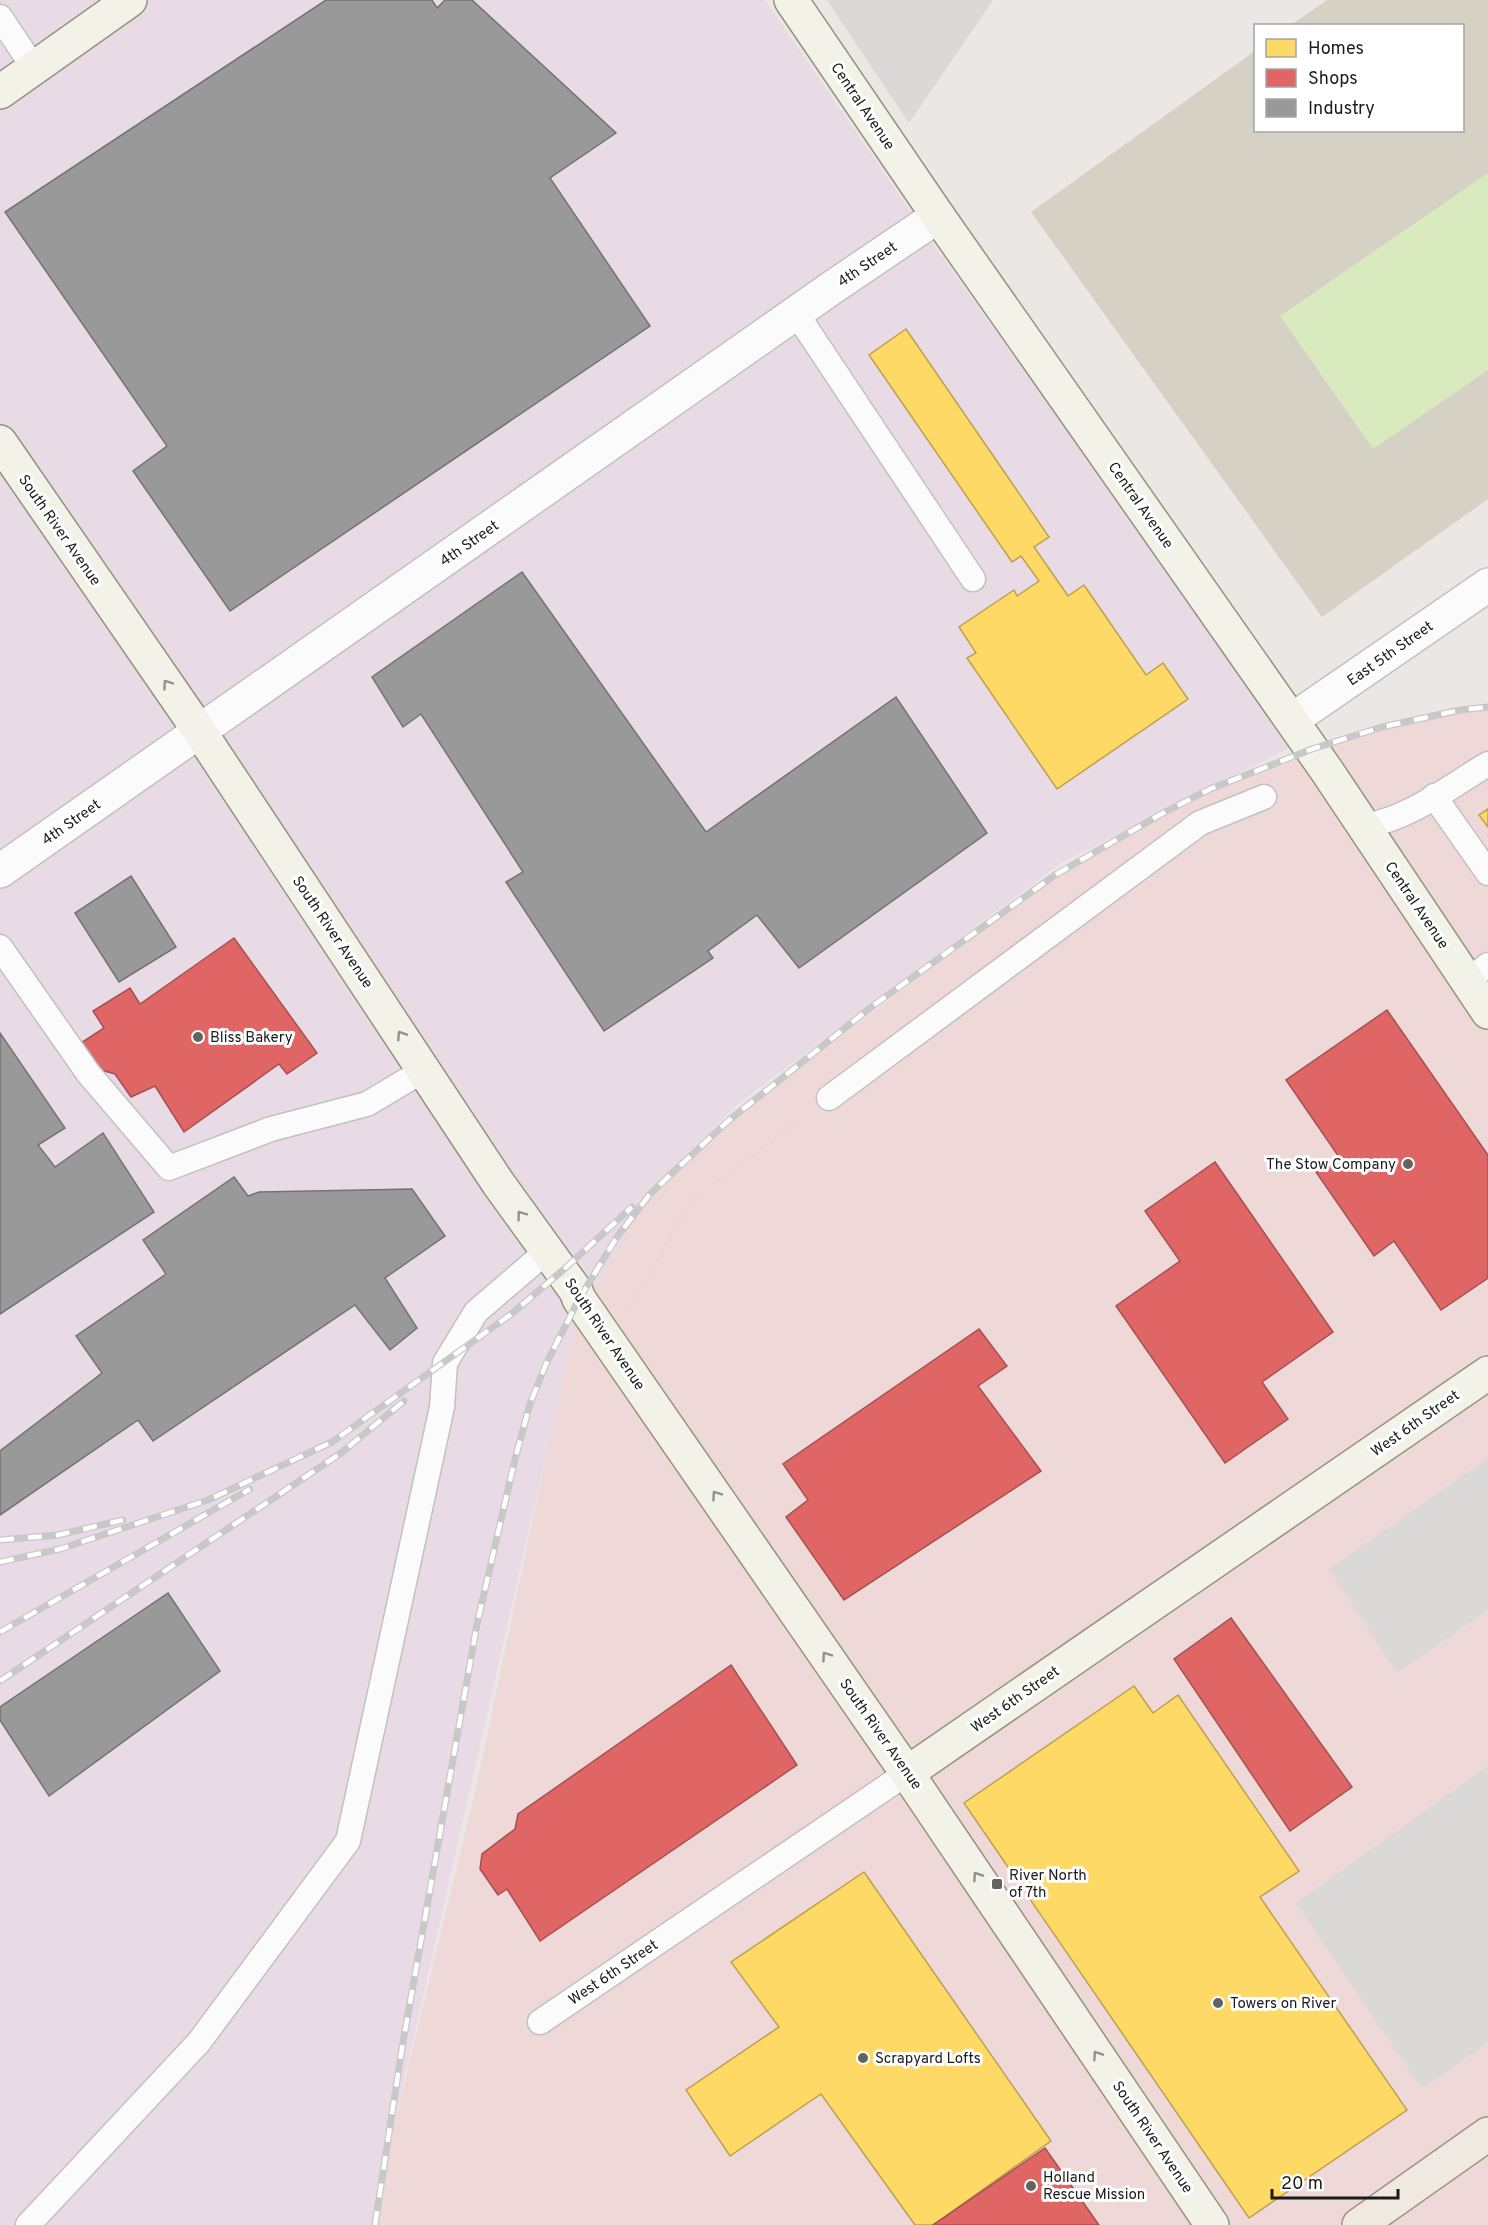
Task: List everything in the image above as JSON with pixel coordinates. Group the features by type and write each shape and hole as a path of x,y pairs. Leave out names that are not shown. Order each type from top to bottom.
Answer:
{"main road":[{"path":"0,92 130,0"},
{"name":"Central Avenue","path":"791,0 938,216 1364,826 1478,973 1488,1012"},
{"name":"South River Avenue","path":"0,442 200,732 498,1183 576,1291 579,1299 908,1773 1212,2225"},
{"name":"West 6th Street","path":"908,1773 1488,1373"},
{"path":"1359,2225 1488,2134"}],"street":[{"name":"4th Street","path":"1,867 200,732 796,313 938,216"},
{"name":"East 5th Street","path":"1292,720 1488,585"}],"lane":[{"path":"0,17 34,68"},
{"path":"796,313 973,579"},
{"path":"1364,826 1382,823 1402,814 1488,764"},
{"path":"1434,796 1488,873"},
{"path":"829,1098 1200,823 1264,797"},
{"path":"0,947 88,1072 169,1168 271,1129 368,1104 424,1070"},
{"path":"28,2225 199,2042 348,1841 442,1407 445,1363 476,1312 548,1251"},
{"name":"West 6th Street","path":"540,2022 908,1773"}],"path":[{"path":"610,1342 690,1201 829,1098"}],"shaded area":[{"path":"0,0 765,0 936,248 1293,746 1061,863 736,1105 648,1198 577,1318 371,2225 0,2225"},
{"path":"827,0 993,0 909,123"},
{"path":"1327,0 1488,0 1488,499 1322,617 1031,212 1254,52 1254,132 1464,132 1464,24 1292,24"},
{"path":"1488,709 1488,2225 370,2225 477,1784 579,1299 650,1194 728,1121 1055,875 1182,804 1312,749 1421,719"},
{"path":"1488,1458 1488,1610 1397,1673 1329,1569"},
{"path":"1488,1766 1488,2042 1422,2089 1296,1903"}],"green space":[{"path":"1488,173 1488,370 1373,449 1280,316"}],"building: Homes":[{"path":"906,329 1049,537 1034,547 1068,596 1084,585 1146,675 1163,663 1188,699 1057,789 967,658 976,653 959,627 1014,590 1017,596 1039,581 1021,556 1012,562 869,355"},
{"path":"1488,809 1488,827 1479,815"},
{"name":"Towers on River","path":"1134,1686 1153,1713 1178,1695 1299,1871 1260,1897 1407,2110 1249,2218 964,1803"},
{"name":"Scrapyard Lofts","path":"864,1872 1051,2141 933,2225 915,2225 821,2094 730,2156 686,2090 779,2027 731,1962"}],"building: Shops":[{"name":"Bliss Bakery","path":"234,938 317,1053 287,1074 279,1064 184,1132 155,1086 131,1097 115,1074 94,1068 78,1045 104,1028 93,1011 130,988 140,1004"},
{"name":"The Stow Company","path":"1387,1010 1488,1155 1488,1278 1441,1310 1394,1241 1374,1256 1316,1172 1339,1157 1286,1080"},
{"path":"1215,1162 1333,1332 1262,1382 1288,1419 1225,1463 1116,1306 1180,1261 1145,1211"},
{"path":"979,1329 1007,1366 978,1386 1041,1471 844,1600 786,1517 808,1500 783,1464"},
{"path":"1231,1618 1352,1787 1290,1831 1174,1659"},
{"path":"731,1665 797,1765 540,1941 507,1889 498,1895 480,1869 482,1854 515,1829 518,1814"},
{"name":"Holland Rescue Mission","path":"1045,2148 1099,2225 933,2225"}],"building: Industry":[{"path":"326,0 432,0 437,8 445,0 472,0 616,133 550,178 650,326 230,611 133,471 167,446 5,212"},
{"path":"522,572 706,832 896,697 987,833 799,968 757,915 708,951 713,958 604,1031 506,882 523,872 421,714 403,727 372,677"},
{"path":"131,876 176,947 119,982 75,913"},
{"path":"0,1033 65,1128 38,1145 55,1167 103,1133 154,1212 0,1314"},
{"path":"234,1177 248,1196 259,1192 412,1189 445,1236 385,1278 417,1328 390,1350 355,1305 153,1441 138,1420 0,1515 0,1451 102,1373 76,1336 166,1274 143,1240"},
{"path":"168,1593 220,1671 49,1796 0,1720 0,1707"}],"railway":[{"path":"375,2225 402,2048 477,1624 515,1459 530,1404 546,1364 579,1299 617,1237 650,1194 728,1121 874,1005 1055,875 1163,813 1210,789 1312,749 1382,727 1460,710 1488,707"},
{"path":"0,1562 60,1549 208,1500 332,1442 510,1315 632,1207"},
{"path":"0,1681 341,1453 404,1401"},
{"path":"0,1632 250,1489"},
{"path":"0,1540 58,1535 123,1520"}],"place":[{"name":"Bliss Bakery","path":"198,1037"},
{"name":"The Stow Company","path":"1408,1164"},
{"name":"River North of 7th","path":"997,1884"},
{"name":"Towers on River","path":"1218,2003"},
{"name":"Scrapyard Lofts","path":"863,2058"},
{"name":"Holland Rescue Mission","path":"1031,2186"}]}
